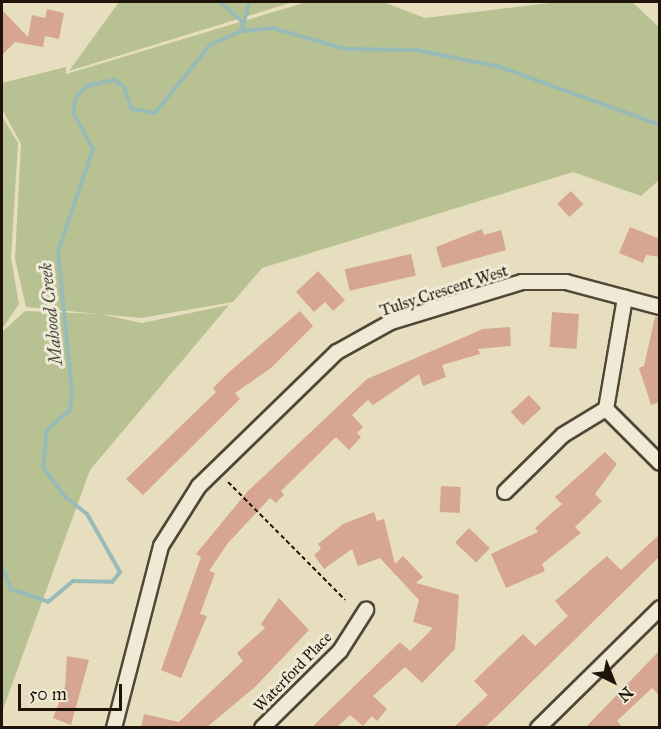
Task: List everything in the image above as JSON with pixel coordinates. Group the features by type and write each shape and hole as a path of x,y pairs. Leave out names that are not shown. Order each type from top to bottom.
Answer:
{"street":[{"name":"Tulsy Crescent West","path":"114,728 161,546 199,486 338,351 391,322 522,282 566,282 660,307"},
{"path":"505,492 562,435 606,409 625,298"},
{"path":"606,409 660,463"},
{"path":"543,726 660,608"},
{"name":"Waterford Place","path":"262,728 340,651 366,610"}],"path":[{"path":"228,482 345,600"}],"green space":[{"path":"119,2 293,2 69,71"},
{"path":"307,2 383,2 425,18 558,2 632,2 659,27 659,180 641,196 573,172 262,268 233,302 141,318 26,307 15,259 21,144 2,109 2,83 66,67 66,74"},
{"path":"2,116 18,143 11,258 19,304 2,329"},
{"path":"229,305 90,470 2,712 2,332 25,311 100,314 142,323"}],"building":[{"path":"47,9 64,13 59,39 45,36 43,47 15,42 2,55 2,10 28,37 32,15 45,18"},
{"path":"571,191 583,204 569,217 557,204"},
{"path":"630,227 660,239 660,257 646,255 643,263 619,253"},
{"path":"482,229 484,235 501,230 506,250 442,268 436,247"},
{"path":"411,254 416,275 350,291 345,269"},
{"path":"318,271 345,300 333,311 325,302 314,312 296,292"},
{"path":"300,311 313,326 271,368 235,393 240,399 143,495 126,479 216,392 213,388 228,373"},
{"path":"552,312 579,314 576,349 550,347"},
{"path":"655,317 660,317 660,402 651,405 639,368 644,366"},
{"path":"510,327 511,346 478,349 480,354 442,365 446,377 423,386 419,374 373,405 368,400 352,415 363,427 357,433 361,437 349,450 336,437 281,491 284,495 276,503 270,498 228,543 209,571 215,573 200,614 207,616 181,678 161,670 201,557 196,554 247,492 367,379 483,329"},
{"path":"529,395 541,408 523,425 511,412"},
{"path":"605,452 617,464 595,494 602,501 575,527 581,533 542,564 545,571 506,588 491,554 538,532 535,528 562,504 555,497"},
{"path":"441,486 461,487 460,513 440,512"},
{"path":"374,512 377,521 384,519 395,564 403,556 423,577 416,583 459,595 455,649 422,683 405,667 373,696 387,709 377,721 372,716 363,726 350,715 336,728 311,728 400,642 410,651 433,628 413,622 419,600 380,558 358,566 352,549 324,569 314,555 321,549 318,544 343,524"},
{"path":"469,528 490,548 476,563 455,542"},
{"path":"660,534 660,556 497,716 484,728 453,728 488,695 474,681 523,634 535,646 568,616 555,601 607,556 621,570"},
{"path":"279,598 309,630 255,687 206,728 141,728 144,714 179,722 243,661 237,653 265,628 261,624"},
{"path":"660,650 660,696 652,688 617,721 623,728 585,728"},
{"path":"67,656 89,660 71,725 53,718 65,687"}],"waterway":[{"path":"220,2 244,23"},
{"name":"Mahood Creek","path":"2,567 11,589 48,602 73,581 112,582 120,572 87,514 65,497 43,467 47,430 70,410 72,392 58,251 93,149 73,112 76,97 87,86 114,80 124,87 132,109 155,113 210,45 241,31 250,2"},
{"path":"241,31 273,28 345,49 416,50 500,67 660,125"}]}
